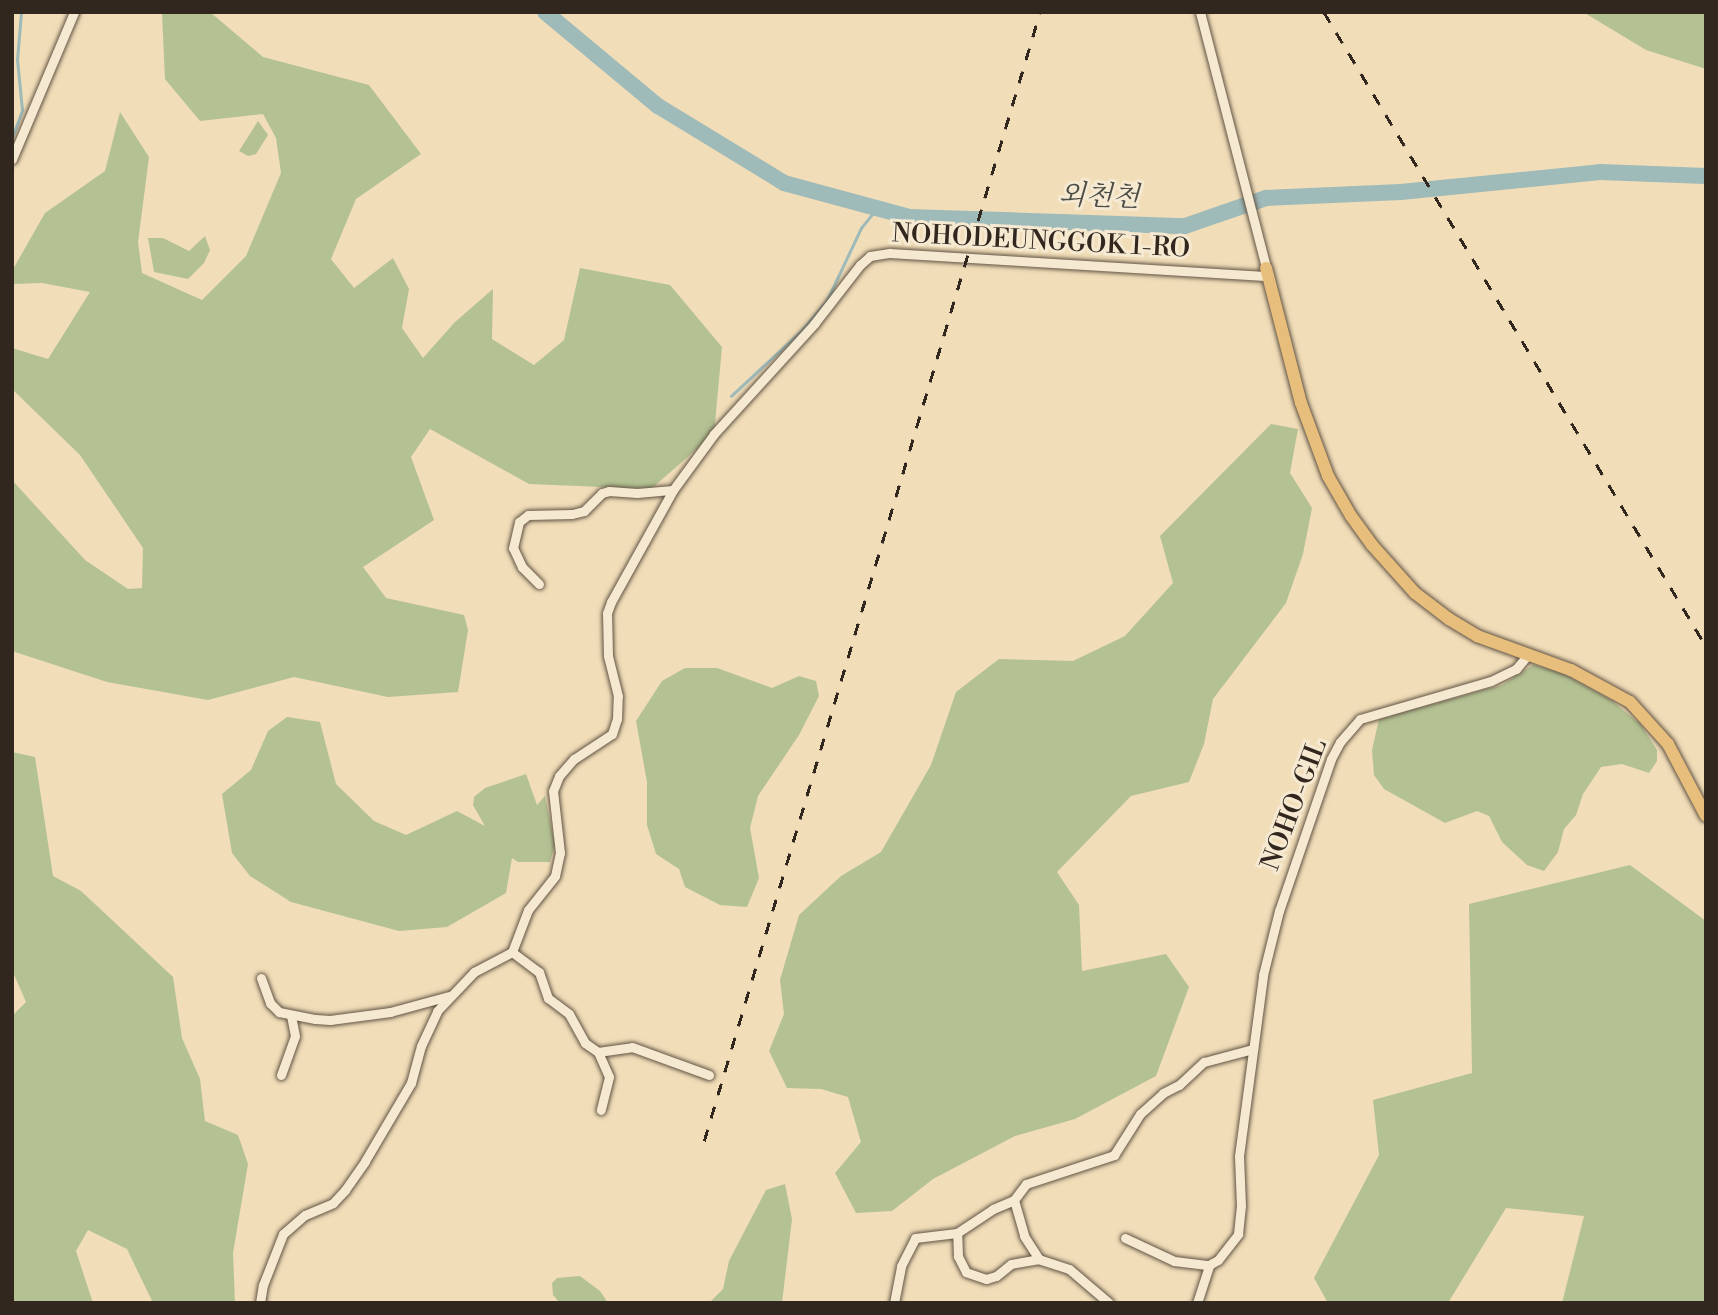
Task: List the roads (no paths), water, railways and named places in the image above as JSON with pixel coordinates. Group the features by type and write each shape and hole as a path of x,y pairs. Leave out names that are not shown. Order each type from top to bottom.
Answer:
{"main road":[{"path":"1267,272 1301,403 1328,476 1351,516 1415,593 1477,636 1571,670 1630,702 1668,744 1706,816"}],"street":[{"path":"12,159 74,12"},
{"path":"1200,12 1267,272"},
{"name":"NOHODEUNGGOK 1-RO","path":"512,952 528,910 559,866 553,792 559,776 574,759 612,734 618,696 608,656 607,613 618,586 673,489 714,434 796,345 870,256 890,253 1267,272"},
{"path":"539,584 522,567 513,548 519,522 528,515 572,514 584,511 609,491 637,493 673,489"},
{"name":"NOHO-GIL","path":"1196,1303 1209,1265 1218,1260 1238,1234 1241,1196 1239,1156 1262,978 1279,911 1319,787 1340,742 1360,719 1491,681 1516,669 1527,656"},
{"path":"261,1302 263,1285 283,1234 294,1223 333,1203 345,1190 411,1083 428,1026 450,995 474,972 512,952 539,972 548,998 569,1014 585,1042 598,1052 609,1077 601,1110"},
{"path":"261,978 270,1003 279,1012 330,1020 423,1005 450,995"},
{"path":"281,1075 295,1037 291,1016"},
{"path":"598,1052 632,1047 709,1075"},
{"path":"894,1303 901,1266 915,1238 957,1234 993,1209 1014,1200 1026,1184 1114,1155 1140,1114 1163,1093 1179,1085 1204,1062 1253,1049"},
{"path":"1014,1200 1024,1236 1039,1259"},
{"path":"957,1234 958,1256 962,1268 973,1275 986,1279 996,1276 1011,1264 1039,1259 1069,1269 1109,1303"},
{"path":"1125,1238 1174,1261 1209,1265"}],"waterway":[{"path":"12,138 22,110 17,60 21,12"},
{"name":"외천천","path":"545,12 658,106 784,183 909,217 1185,226 1266,198 1401,192 1600,172 1706,176"},
{"path":"731,396 802,330 827,300 861,228 877,208"}],"railway":[{"path":"704,1141 1040,12"},
{"path":"1324,12 1706,646"}]}
